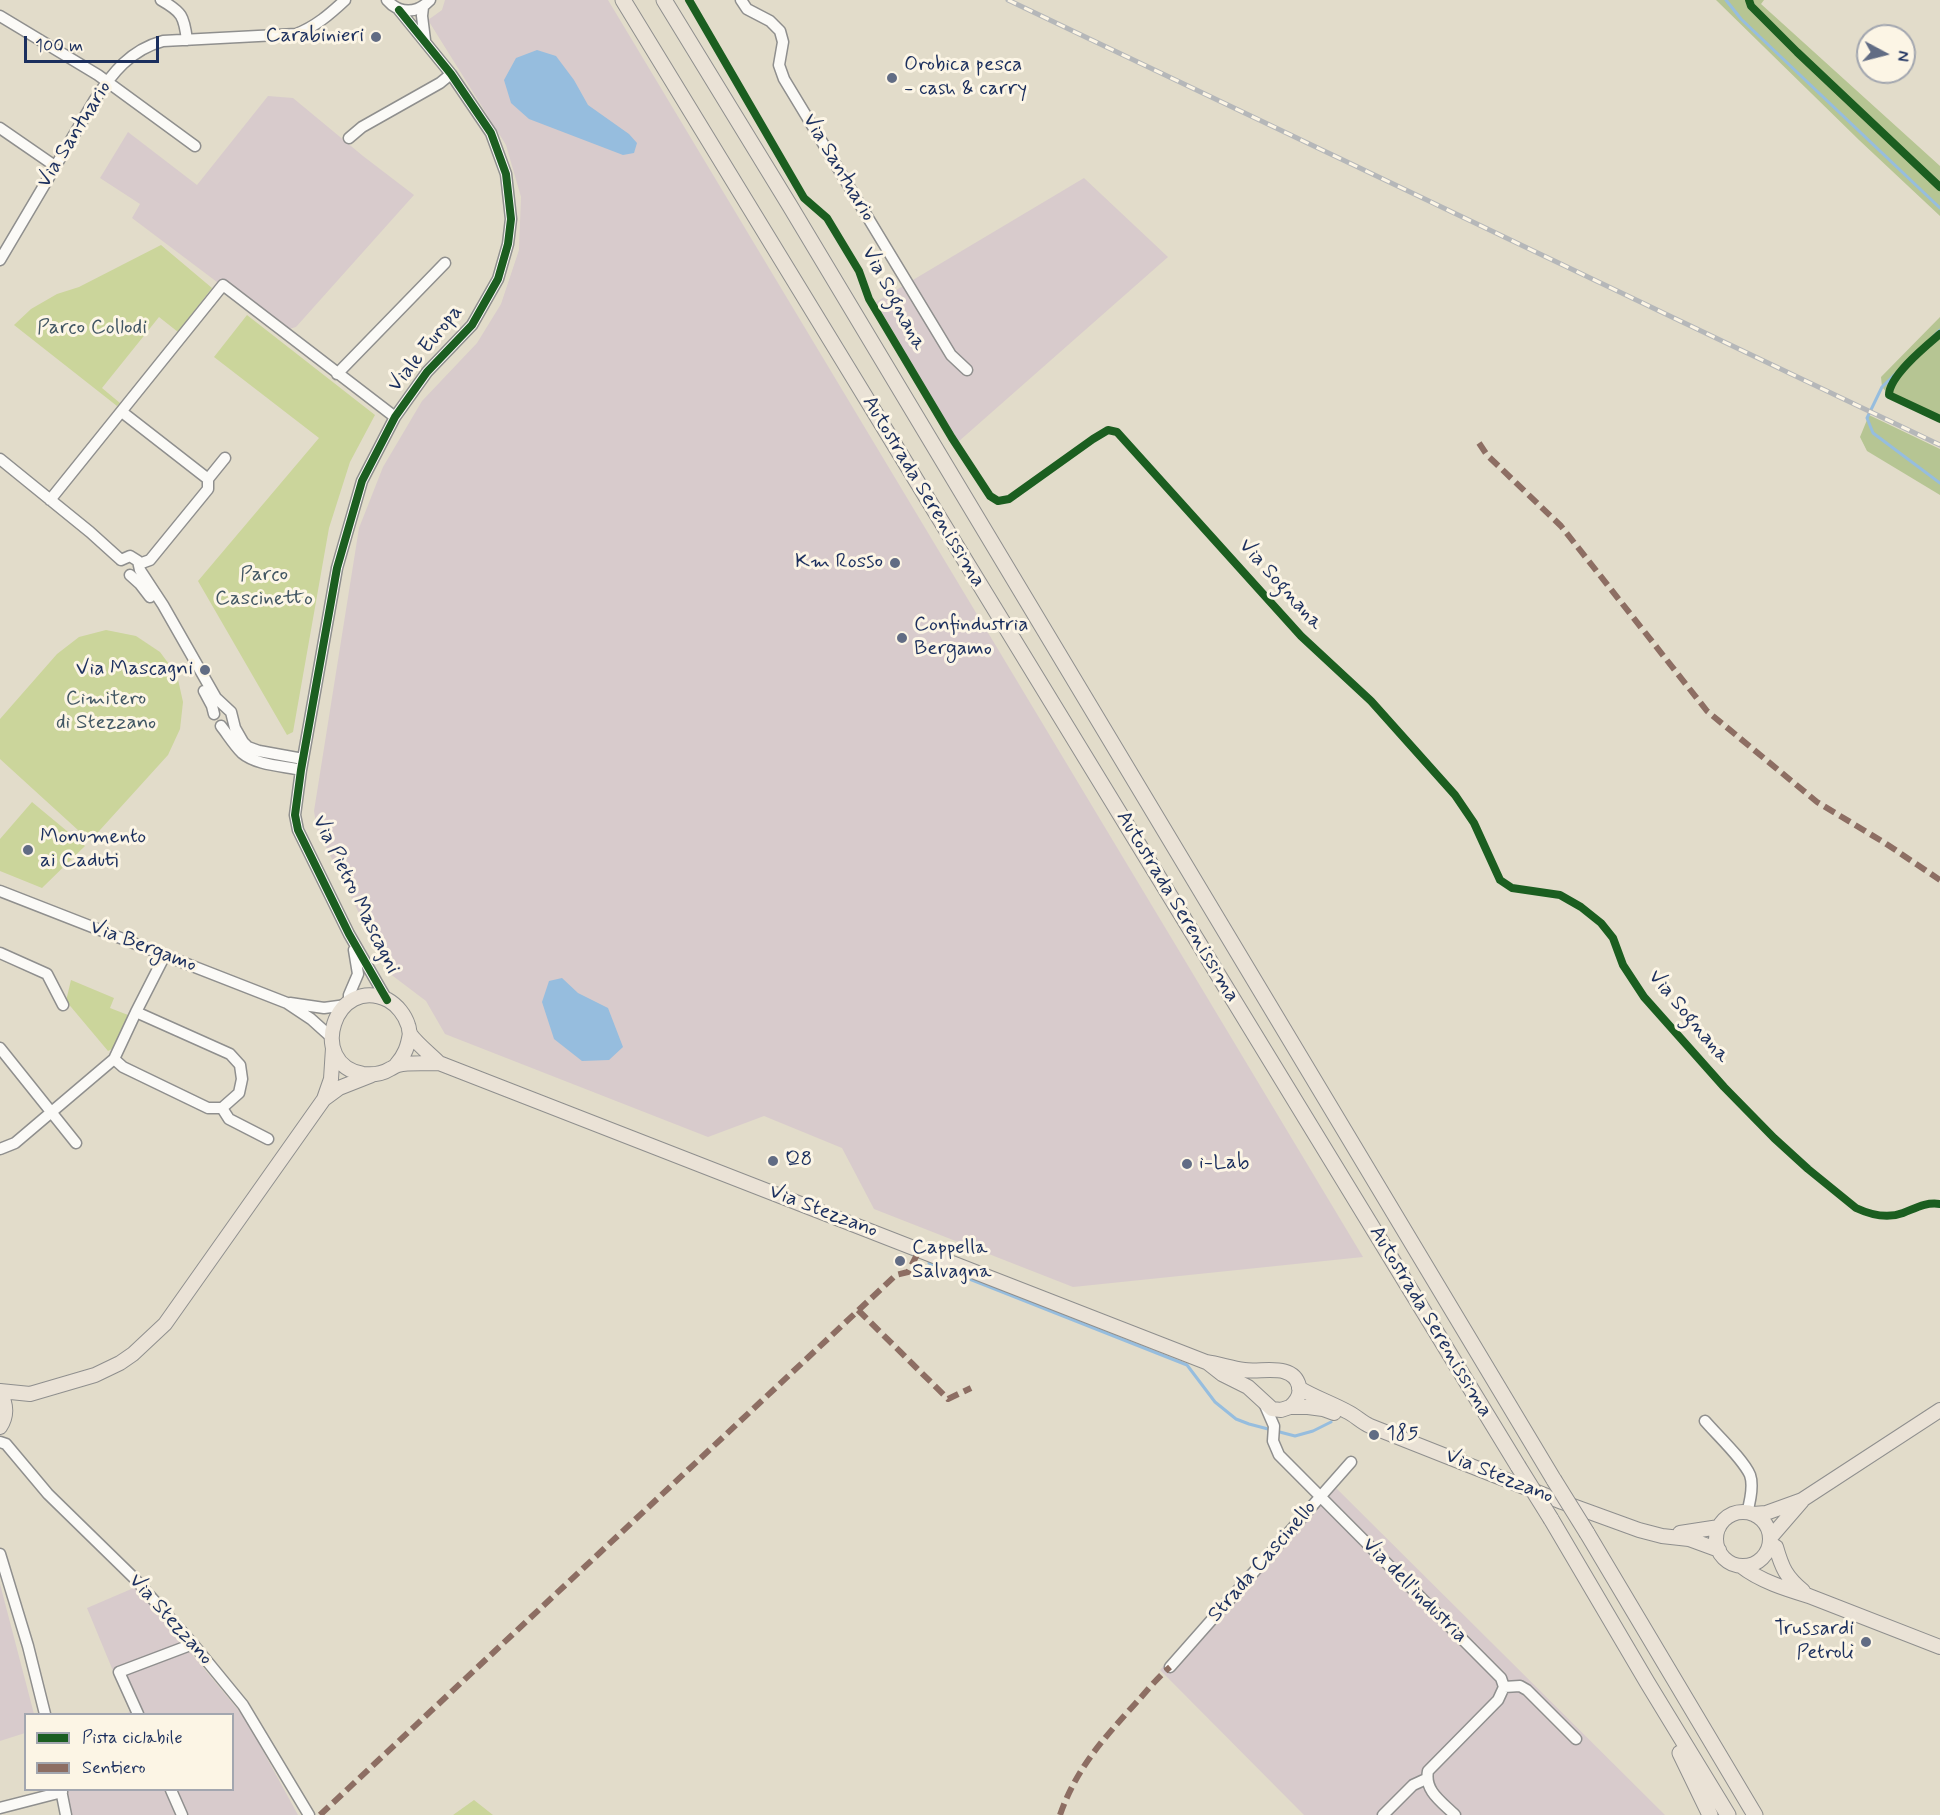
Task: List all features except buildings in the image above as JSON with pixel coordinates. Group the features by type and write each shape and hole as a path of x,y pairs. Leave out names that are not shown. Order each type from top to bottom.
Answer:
{"highway":[{"name":"Autostrada Serenissima","path":"623,0 1551,1519 1728,1815"},
{"name":"Autostrada Serenissima","path":"664,0 796,215 1755,1815"},
{"path":"1647,1682 1710,1815"}],"main road":[{"path":"374,1075 352,1070 340,1061 332,1042 335,1019 347,1004 360,998 369,996 387,1000"},
{"name":"Via Stezzano","path":"387,1000 394,1004 405,1017 410,1033 439,1063"},
{"path":"396,1065 404,1056 410,1033"},
{"name":"Via Stezzano","path":"30,1394 95,1375 120,1363 165,1324 324,1099 331,1079 332,1042"},
{"name":"Via Stezzano","path":"324,1099 339,1088 382,1073 396,1065 439,1063 1206,1362 1253,1371 1278,1370 1291,1374 1296,1379 1299,1388 1349,1412 1361,1422"},
{"name":"Via Stezzano","path":"1206,1362 1222,1374 1248,1387 1272,1408 1323,1409 1639,1530 1689,1539 1719,1550 1728,1561 1792,1591 1940,1647"},
{"path":"1264,1403 1260,1394 1261,1384 1269,1373 1278,1370"},
{"path":"1288,1408 1297,1399 1299,1388"},
{"path":"0,1392 30,1394"},
{"path":"0,1392 5,1402 3,1421"},
{"path":"3,1421 30,1394"},
{"path":"1750,1514 1766,1513 1803,1500 1940,1410"},
{"path":"1741,1566 1751,1565 1760,1560 1766,1553 1770,1541 1803,1500"},
{"name":"Via Stezzano","path":"1639,1530 1680,1533 1719,1527 1731,1515 1750,1514 1765,1524 1770,1541 1776,1547 1781,1564 1790,1580 1809,1596"},
{"path":"1719,1527 1717,1538 1719,1550"}],"street":[{"path":"161,0 181,13 187,40"},
{"name":"Via Santuario","path":"0,260 106,81 142,48 163,41 296,34 324,19 345,0"},
{"path":"387,0 399,10 407,11 426,3"},
{"name":"Via Santuario","path":"741,0 747,9 770,21 780,31 783,42 779,65 784,78 951,356 967,370"},
{"path":"425,40 422,16 426,3"},
{"name":"Viale Europa","path":"302,764 337,568 362,481 394,417 427,372 472,325 498,279 508,244 511,219 506,174 491,133 451,74 399,10"},
{"path":"0,16 106,81 195,146"},
{"path":"349,138 362,127 440,83 451,74"},
{"path":"0,128 55,166"},
{"path":"337,374 445,263"},
{"path":"51,500 224,285 394,417"},
{"path":"122,412 208,479"},
{"path":"121,560 122,572 139,567 181,523 208,489 208,479 225,458"},
{"path":"0,459 121,560"},
{"path":"121,560 129,556 135,558 216,698 231,712 238,735 248,747 302,764"},
{"path":"139,567 140,584 160,614 210,702 214,721 247,757 258,761 302,764"},
{"path":"214,714 219,708 226,708"},
{"path":"221,726 230,724 232,718"},
{"name":"Via Pietro Mascagni","path":"302,764 295,815 298,830 351,938 387,1000"},
{"name":"Via Bergamo","path":"0,891 287,1003 311,1019 332,1042"},
{"name":"Via Pietro Mascagni","path":"347,1004 358,974 351,938"},
{"path":"0,953 47,974 63,1005"},
{"path":"0,1149 15,1143 114,1059 165,955"},
{"name":"Via Bergamo","path":"287,1003 324,1008 347,1004"},
{"path":"114,1059 123,1067 208,1108 222,1108 239,1093 242,1079 240,1065 230,1054 136,1012"},
{"path":"0,1048 76,1143"},
{"path":"222,1108 229,1119 268,1138"},
{"name":"Strada Cascinello","path":"1170,1668 1321,1497 1279,1455 1273,1441 1274,1426 1264,1403"},
{"path":"1274,1426 1288,1408"},
{"name":"Via Stezzano","path":"3,1421 3,1443 48,1494 134,1578 243,1705 309,1815"},
{"path":"1705,1421 1750,1476 1750,1514"},
{"path":"1321,1497 1351,1462"},
{"name":"Via dell'industria","path":"1321,1497 1497,1673 1504,1687"},
{"path":"0,1554 28,1646 45,1713"},
{"path":"138,1713 119,1672 193,1644"},
{"path":"1455,1815 1428,1787 1426,1779 1428,1771 1498,1700 1504,1687 1520,1686 1527,1690 1576,1739"},
{"path":"1383,1815 1413,1785 1426,1779"},
{"path":"2,1810 62,1791 66,1815"},
{"path":"171,1791 182,1815"}],"shaded area":[{"path":"445,0 608,0 1363,1257 1073,1287 874,1209 842,1148 764,1116 708,1137 445,1034 426,1001 389,973 317,829 314,811 359,528 383,467 422,401 477,343 501,304 519,250 521,197 506,145 428,20 442,10"},
{"path":"268,96 293,98 414,195 296,327 282,331 132,218 140,204 100,178 128,132 197,185"},
{"path":"1084,178 1168,257 958,442 876,302"},
{"path":"1329,1481 1665,1815 1304,1815 1160,1670"},
{"path":"0,1584 34,1713 24,1713 24,1733 0,1741"},
{"path":"136,1587 245,1718 298,1815 69,1815 64,1791 234,1791 234,1713 128,1713 130,1712 87,1608"}],"green space":[{"path":"1716,0 1764,0 1761,4 1940,166 1940,216 1859,140"},
{"name":"Parco Collodi","path":"161,245 212,288 178,332 159,317 102,388 120,403 117,406 14,325 31,309 57,294 79,287"},
{"name":"Parco Cascinetto","path":"247,315 375,415 350,462 329,528 293,732 287,735 198,581 319,438 214,357"},
{"path":"1940,317 1940,420 1889,395 1882,387 1881,377"},
{"path":"1869,415 1940,449 1940,495 1867,451 1860,437"},
{"name":"Cimitero di Stezzano","path":"106,630 136,636 160,652 177,675 183,702 180,729 168,755 90,841 0,759 0,719 57,654 79,637"},
{"path":"32,802 85,846 42,888 0,871 0,839"},
{"path":"71,980 114,998 110,1008 128,1015 114,1048 108,1051 66,1001"},
{"path":"474,1800 493,1815 453,1815"}],"water":[{"path":"537,50 556,56 574,80 588,105 629,134 637,143 634,153 623,155 529,119 511,103 504,80 516,58"},
{"path":"562,978 578,993 608,1008 623,1047 609,1060 582,1061 554,1039 542,1002 549,981"}],"waterway":[{"path":"1726,0 1741,19 1940,208"},
{"path":"1940,330 1882,387 1867,418 1873,433 1940,483"},
{"path":"929,1263 1187,1365 1215,1402 1236,1419 1295,1436 1313,1431 1331,1422"}],"railway":[{"path":"1008,0 1940,445"}],"marked path":[{"path":"1479,443 1487,455 1561,526 1707,711 1817,802 1940,880"},
{"path":"320,1815 896,1275 908,1272 920,1249"},
{"path":"858,1310 948,1399 971,1388"},
{"path":"1060,1815 1074,1783 1101,1742 1170,1667"}],"cycle path":[{"name":"Via Sognana","path":"689,0 804,198 827,218 859,271 869,299 952,438 990,496 998,501 1009,499 1093,439 1108,430 1117,432 1301,636 1371,701 1455,795 1474,823 1500,880 1512,888 1560,895 1581,907 1601,923 1613,938 1623,965 1644,997 1724,1087 1774,1138 1856,1208 1873,1214 1891,1216 1916,1207 1940,1204"},
{"path":"1749,0 1751,6 1797,52 1940,187"},
{"path":"387,1000 349,934 298,830 295,815 301,770 337,568 362,481 395,417 427,372 472,325 498,279 508,244 511,219 506,174 491,133 451,74 399,10"},
{"path":"1940,334 1901,371 1889,395 1940,419"}],"place":[{"name":"Carabinieri","path":"376,37"},
{"name":"Orobica pesca - cash & carry","path":"892,78"},
{"name":"Km Rosso","path":"895,563"},
{"name":"Confindustria Bergamo","path":"902,638"},
{"name":"Via Mascagni","path":"205,670"},
{"name":"Monumento ai Caduti","path":"28,850"},
{"name":"Q8","path":"773,1161"},
{"name":"i-Lab","path":"1187,1164"},
{"name":"Cappella Salvagna","path":"900,1261"},
{"name":"185","path":"1374,1435"},
{"name":"Trussardi Petroli","path":"1866,1642"}]}
